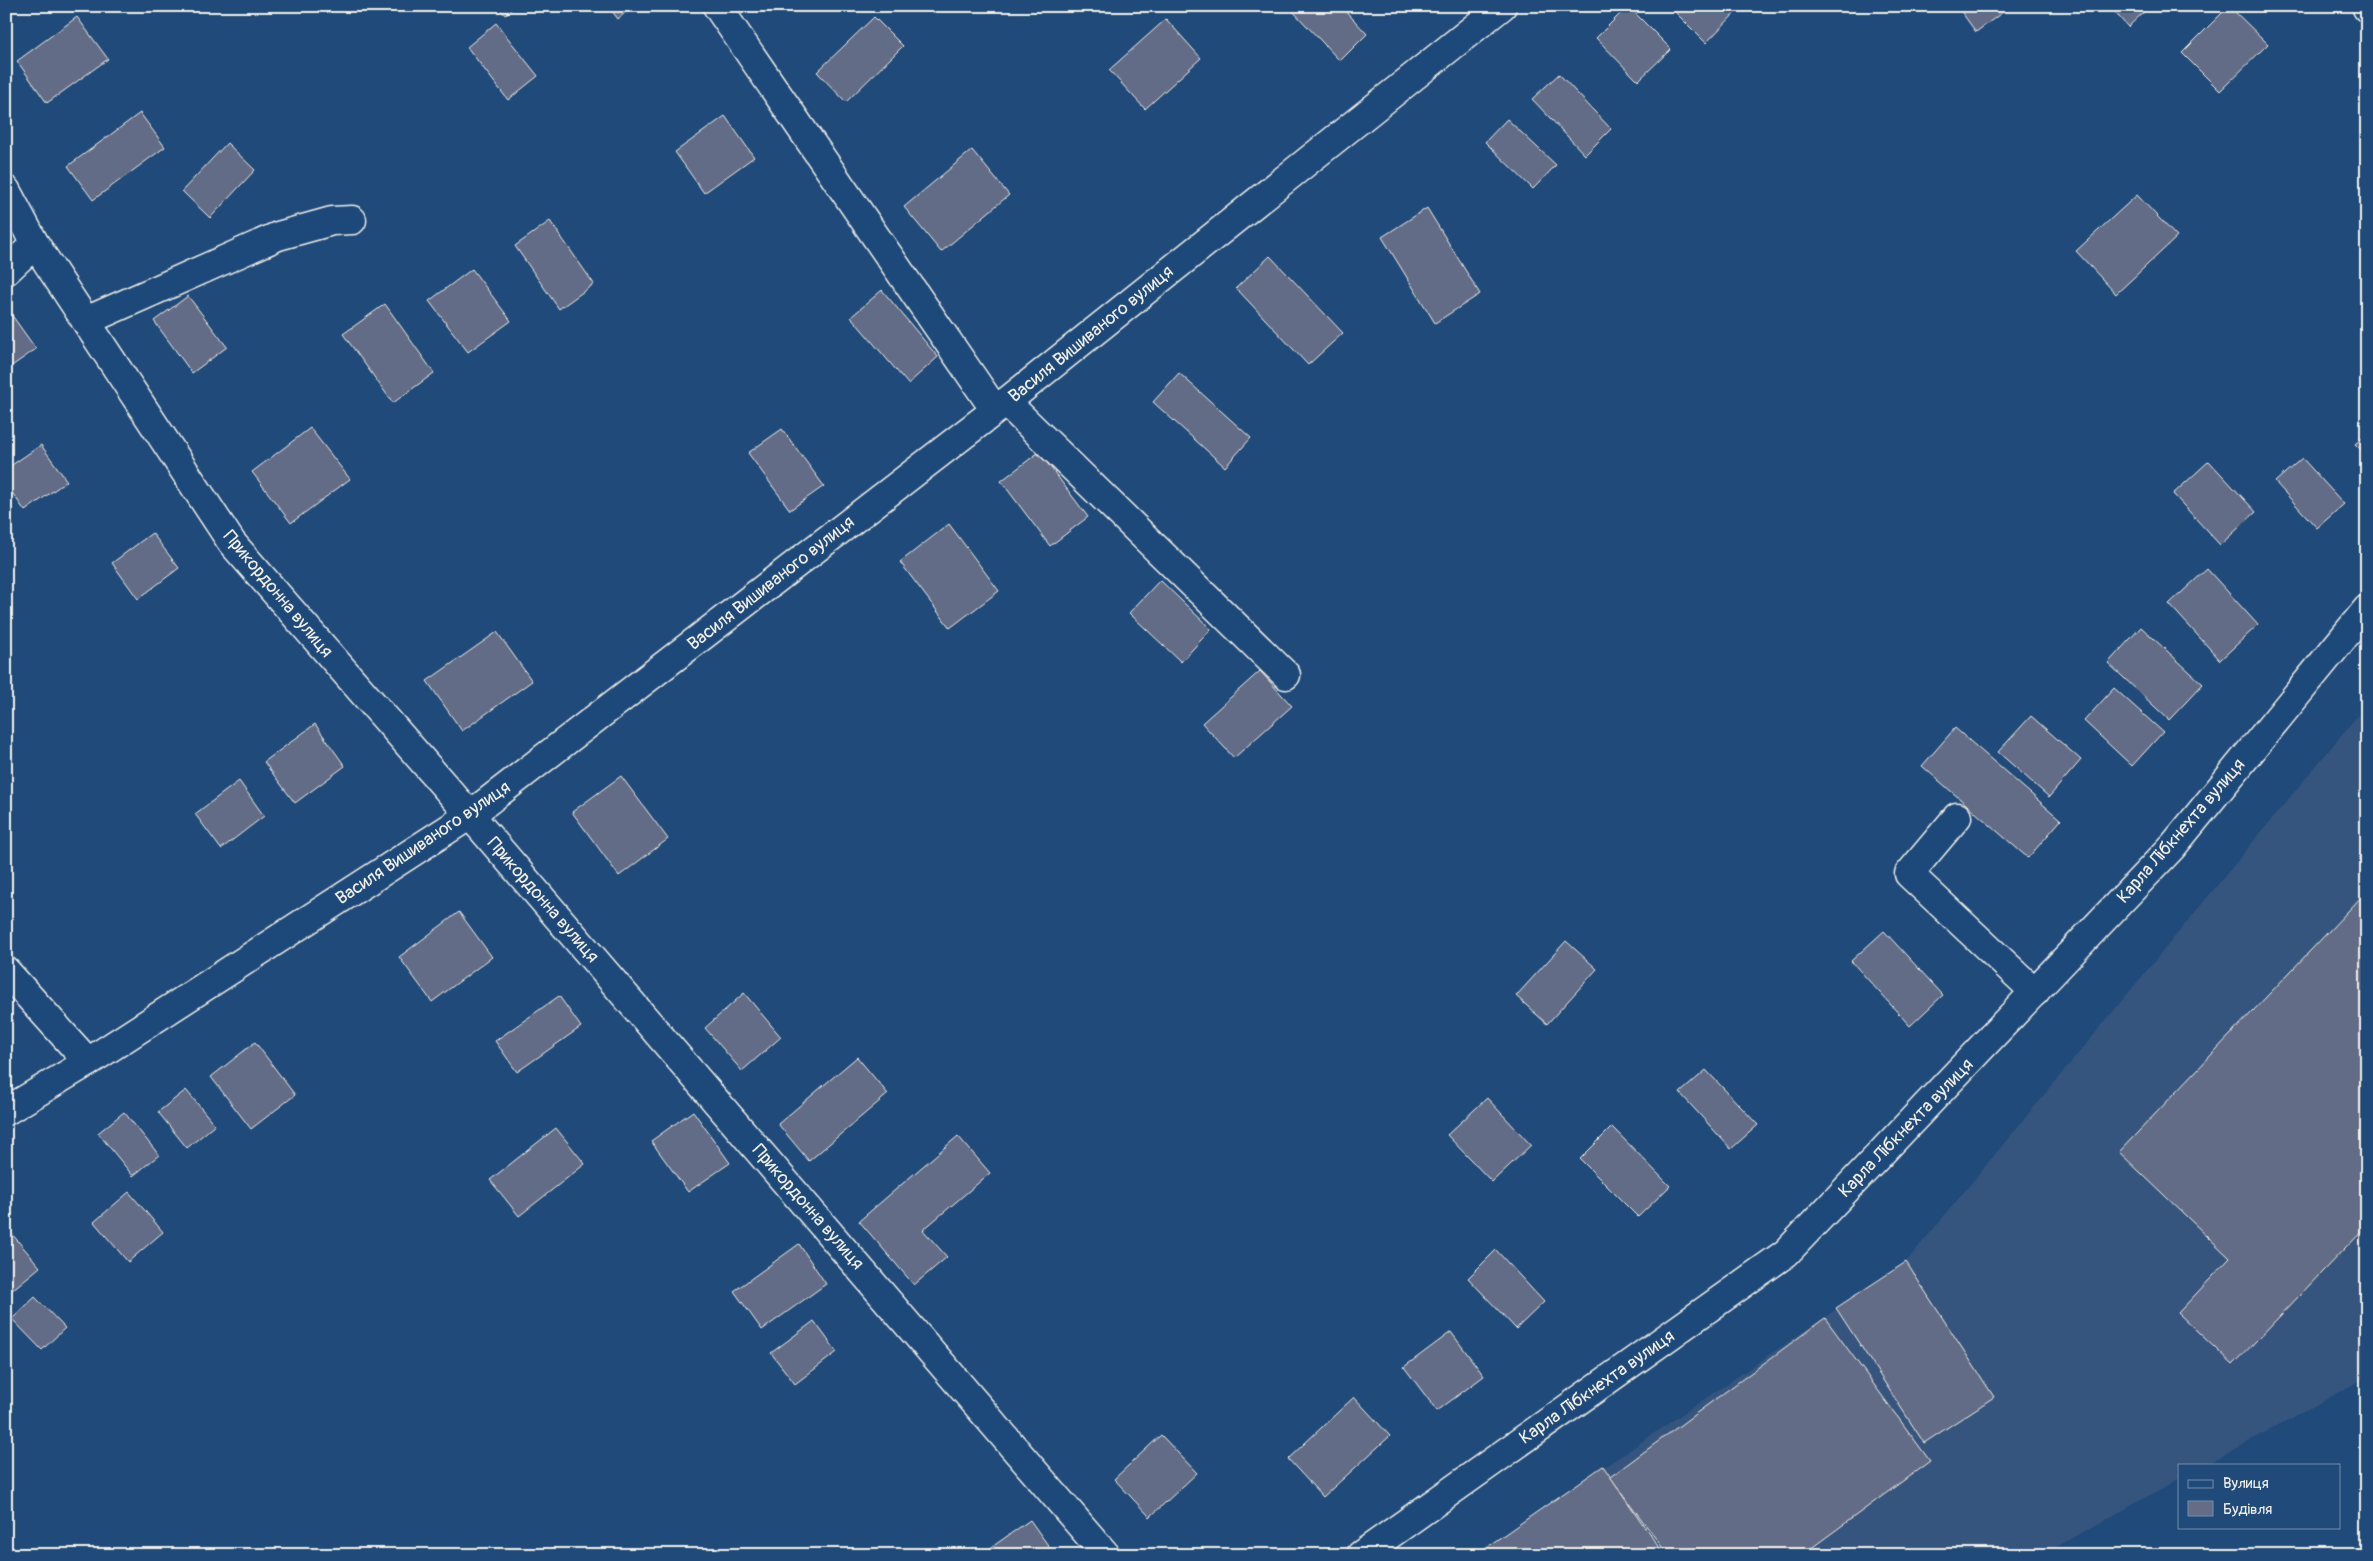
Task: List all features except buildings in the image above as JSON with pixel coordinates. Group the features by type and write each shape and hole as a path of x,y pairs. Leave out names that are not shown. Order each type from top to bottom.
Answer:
{"street":[{"path":"717,6 1000,406 1286,675"},
{"name":"Василя Вишиваного вулиця","path":"6,1111 88,1062 470,815 1000,406 1502,6"},
{"name":"Прикордонна вулиця","path":"6,190 35,244 232,543 470,815 1106,1555"},
{"path":"86,321 278,236 332,221 352,220"},
{"path":"6,271 35,244"},
{"name":"Карла Лібкнехта вулиця","path":"1361,1555 1786,1253 2173,846 2367,609"},
{"path":"1957,817 1909,874 2035,992"},
{"path":"6,970 88,1062"}],"shaded area":[{"path":"2367,704 2367,1377 2208,1464 2178,1464 2178,1480 2042,1555 1475,1555 1906,1262"}]}
